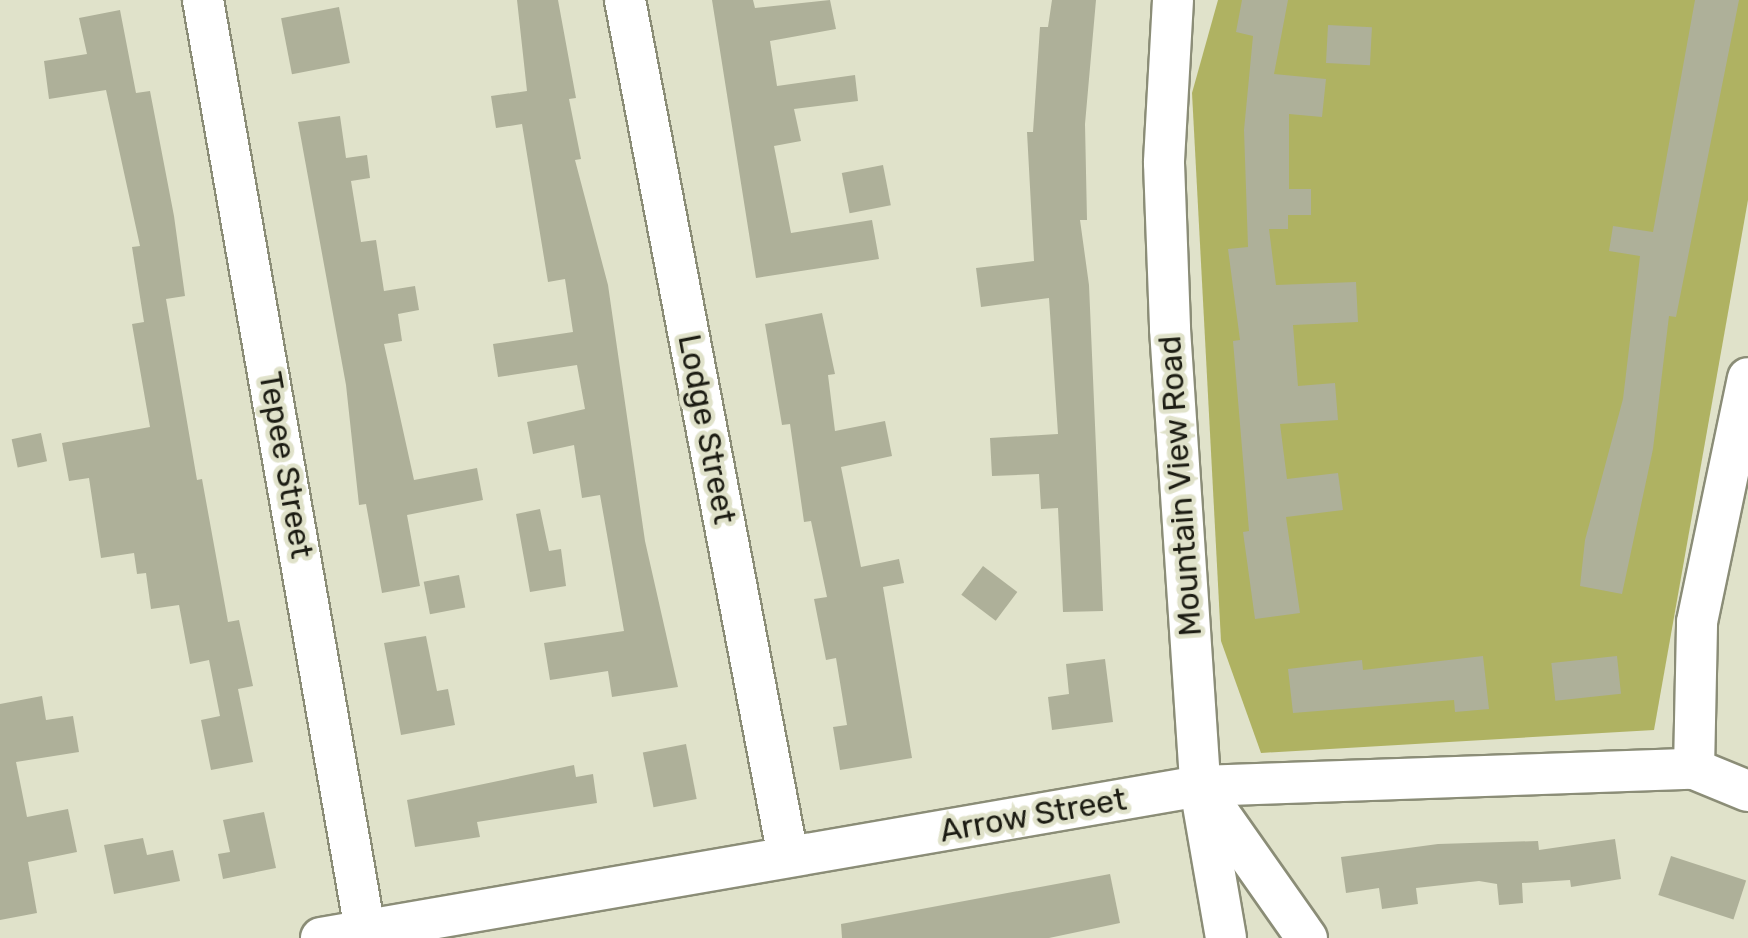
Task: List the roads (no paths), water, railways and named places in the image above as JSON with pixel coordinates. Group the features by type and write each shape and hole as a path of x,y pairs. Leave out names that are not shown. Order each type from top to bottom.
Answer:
{"street":[{"name":"Tepee Street","path":"203,0 365,930"},
{"name":"Lodge Street","path":"625,0 788,857"},
{"name":"Mountain View Road","path":"1173,0 1164,162 1169,311 1200,786 1226,938"},
{"path":"1694,768 1697,622 1748,378"},
{"name":"Arrow Street","path":"321,938 1200,786 1694,768 1748,791"},
{"path":"1200,786 1307,938"}]}
